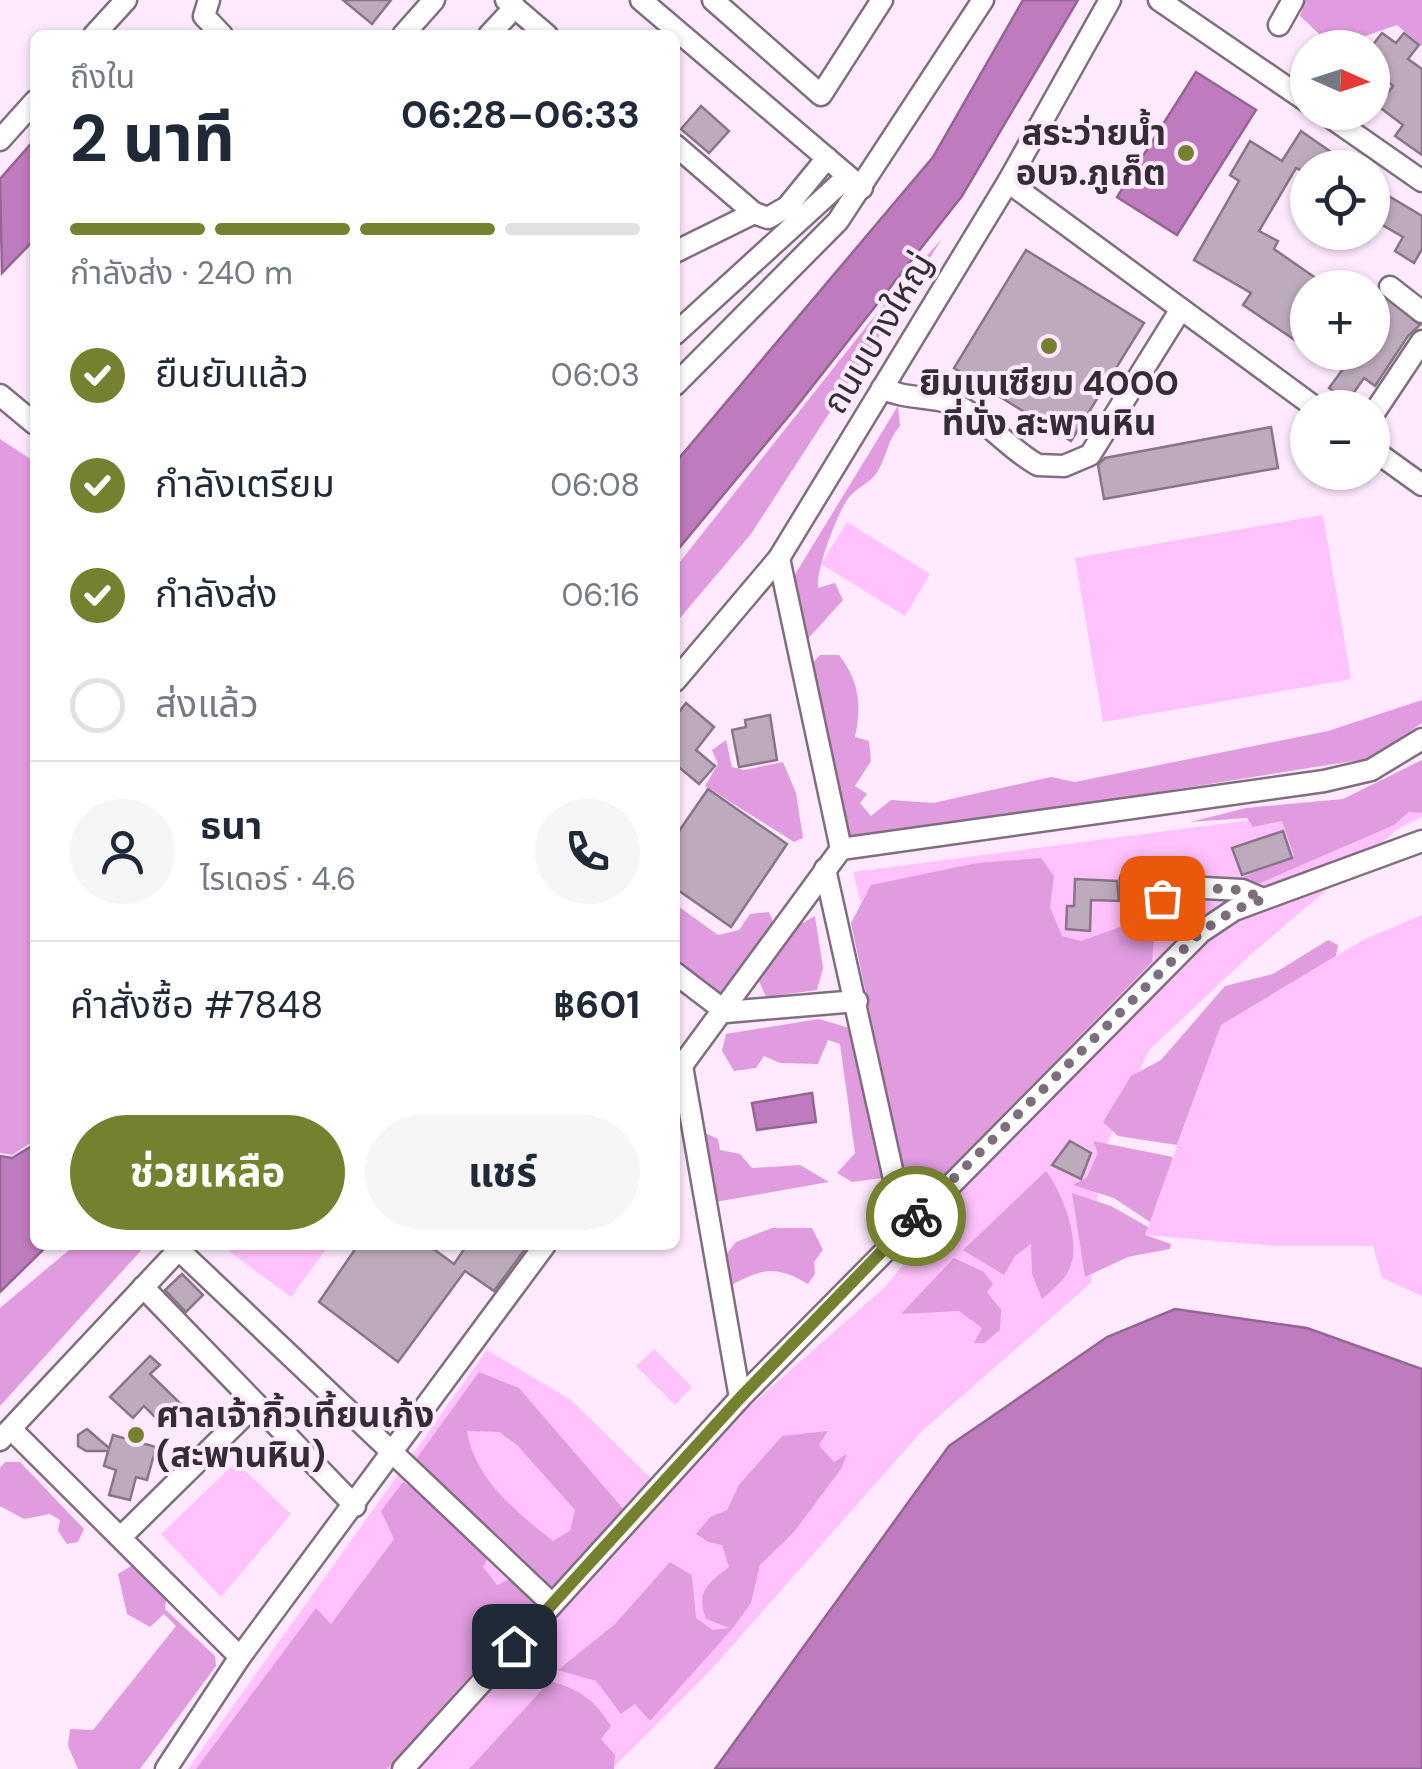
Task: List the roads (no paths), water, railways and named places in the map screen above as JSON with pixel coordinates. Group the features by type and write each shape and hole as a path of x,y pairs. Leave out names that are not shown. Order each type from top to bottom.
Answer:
{"street":[{"path":"99,30 126,0"},
{"path":"209,0 204,16 217,30"},
{"path":"408,30 434,0"},
{"path":"641,0 676,30"},
{"path":"713,0 821,96 882,0"},
{"path":"680,380 816,247 855,183 983,0"},
{"name":"ถนนบางใหญ่","path":"680,675 779,558 1008,182 1110,0"},
{"path":"1160,0 1290,90"},
{"path":"1279,25 1293,0"},
{"path":"492,30 510,4 541,30"},
{"path":"680,33 855,183"},
{"path":"0,140 30,107"},
{"path":"1350,130 1421,178"},
{"path":"680,148 754,213 768,218 778,215 826,158"},
{"path":"1008,182 1291,390"},
{"path":"680,330 855,183"},
{"path":"680,250 754,213"},
{"path":"1390,288 1422,312"},
{"path":"882,388 904,398 931,398 964,409 1038,466 1079,462 1090,454 1181,309"},
{"path":"1390,390 1422,342"},
{"path":"0,396 30,420"},
{"path":"1390,462 1422,485"},
{"path":"779,558 842,849"},
{"path":"680,1069 726,1012 842,849 1324,781 1371,770 1422,739"},
{"path":"403,1769 740,1398 1201,932 1234,910 1422,841"},
{"path":"825,869 905,1228"},
{"path":"1166,886 1242,890 1264,899"},
{"path":"680,976 726,1012 856,1001"},
{"path":"680,1082 740,1398"},
{"path":"178,1250 6,1435 121,1537 240,1658"},
{"path":"184,1250 392,1456 552,1604"},
{"path":"166,1769 240,1658 541,1250"},
{"path":"143,1287 355,1506"},
{"path":"121,1537 256,1404"}],"place":[{"name":"สระว่ายน้ำ อบจ.ภูเก็ต","path":"1186,153"},
{"name":"ยิมเนเซียม 4000 ที่นั่ง สะพานหิน","path":"1049,346"},
{"name":"ศาลเจ้ากิ้วเที้ยนเก้ง (สะพานหิน)","path":"136,1435"}]}
